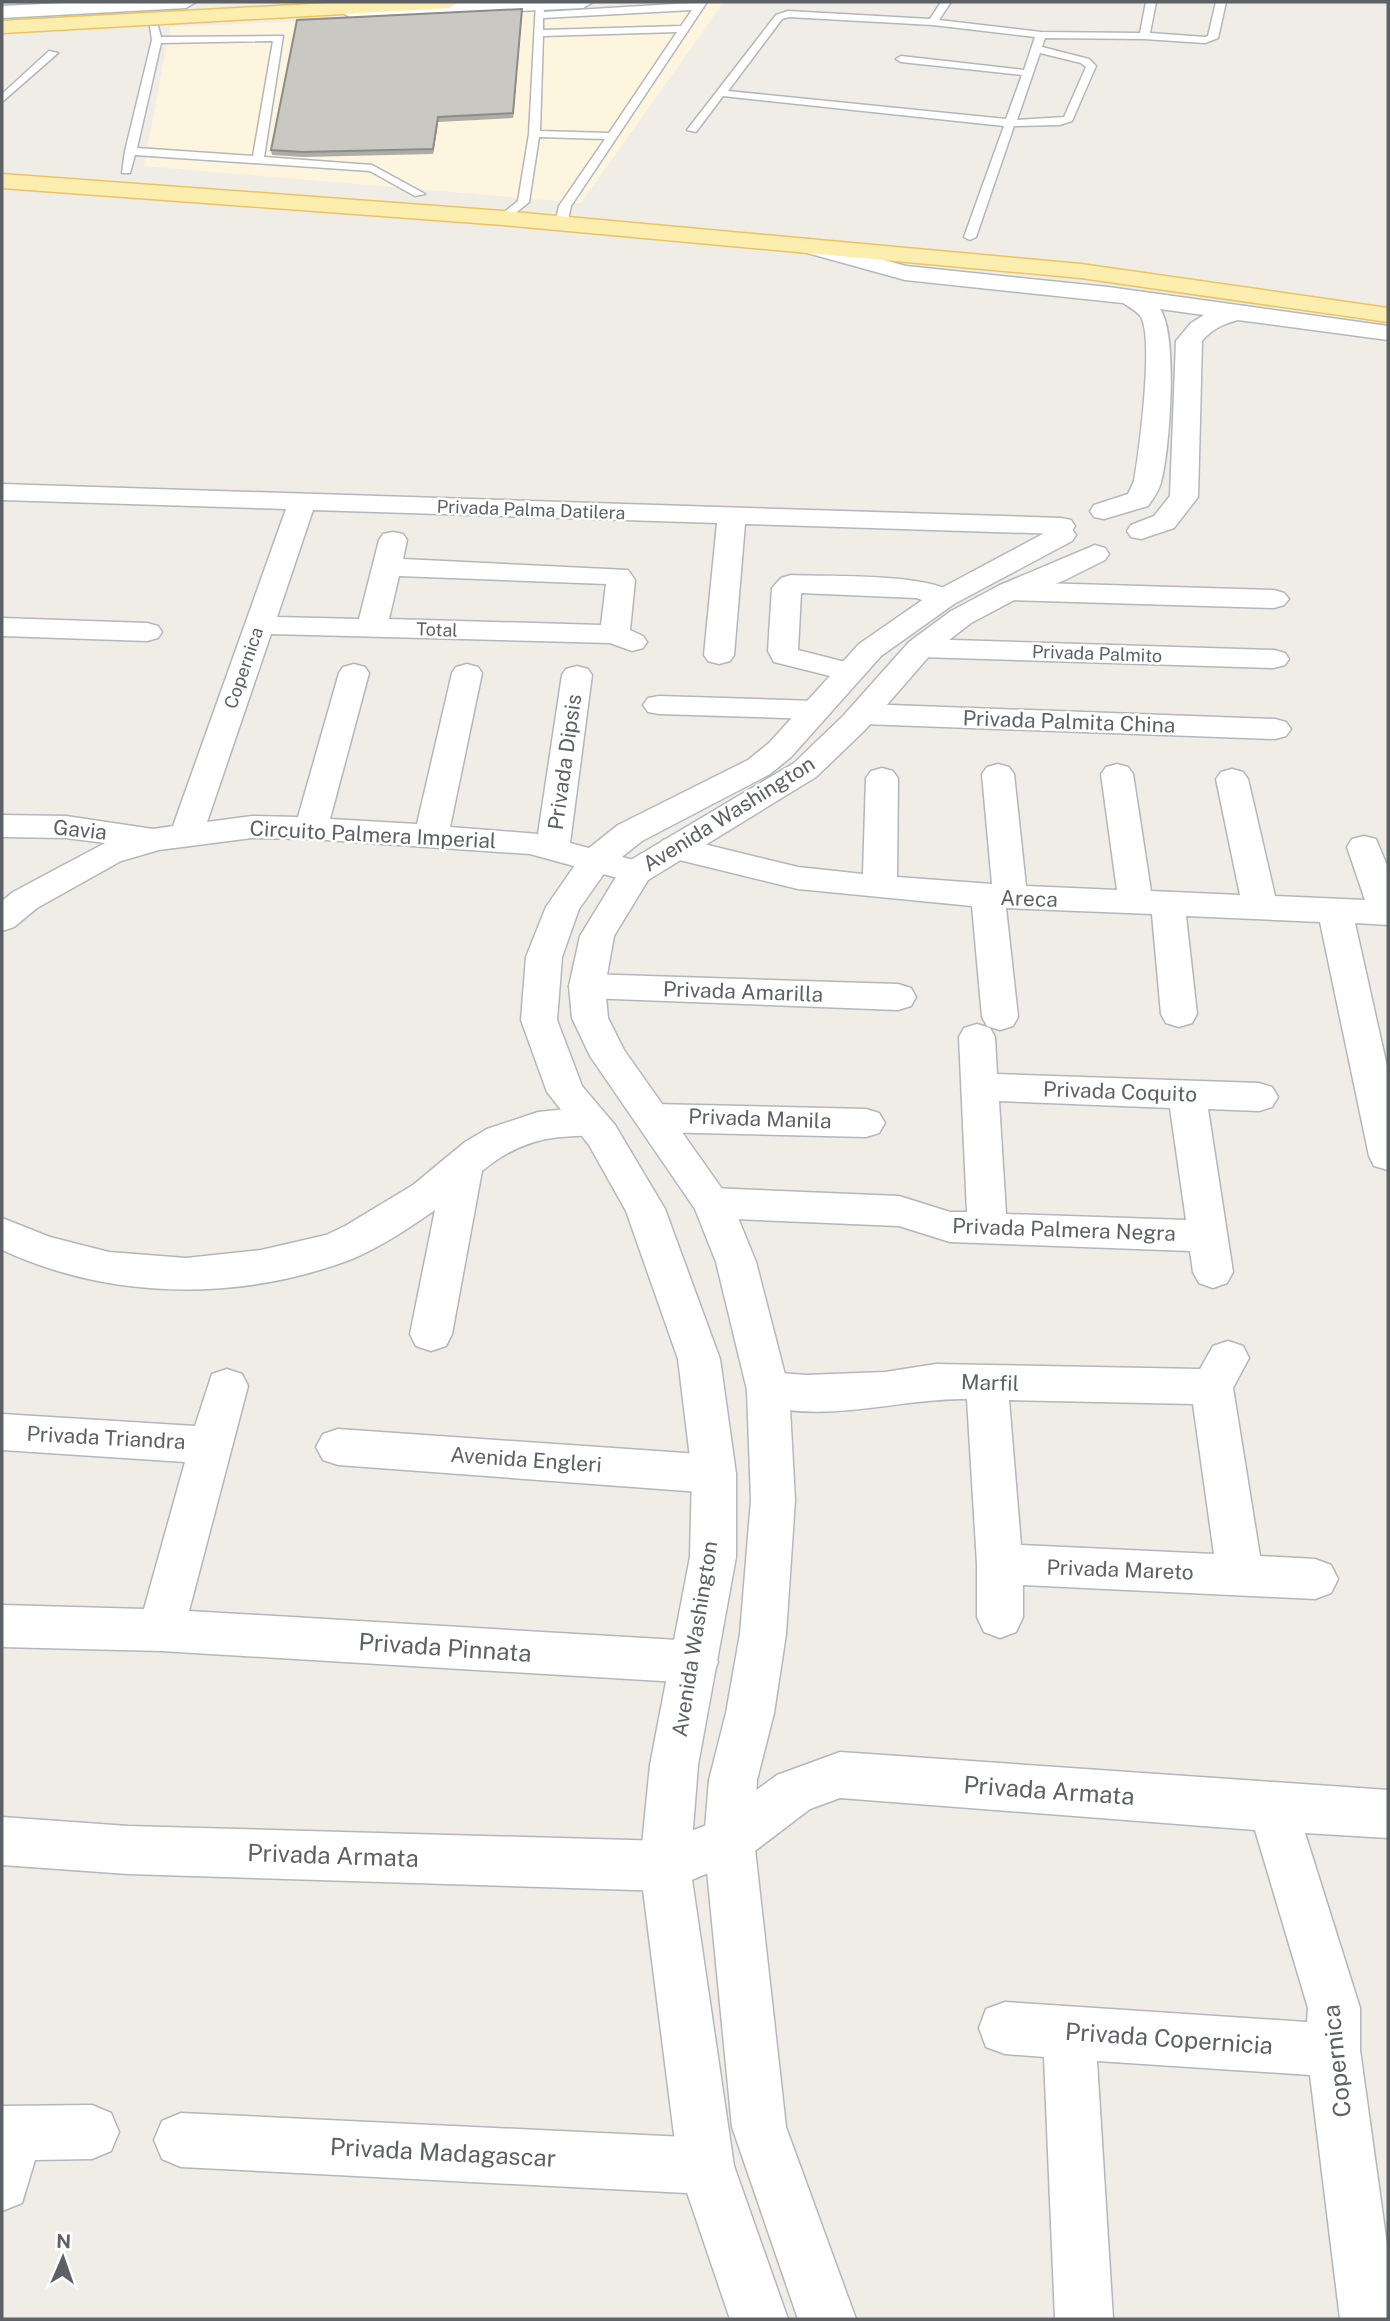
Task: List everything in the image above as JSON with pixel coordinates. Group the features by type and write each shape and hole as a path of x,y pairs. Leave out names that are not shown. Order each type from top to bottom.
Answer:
{"main road":[{"path":"5,15 343,2"},
{"path":"5,15 449,2"},
{"path":"2,161 128,161 419,194 523,202 563,215 808,246 1080,271 1388,315"},
{"path":"2,181 503,218 563,215 858,228"},
{"path":"959,236 995,239"}],"street":[{"path":"5,15 186,2"},
{"path":"2,33 163,31 540,10 583,2"},
{"path":"808,246 905,273 1130,297 1388,333"},
{"path":"1130,297 1145,307 1154,318 1156,330 1156,397 1147,484 1138,500 1104,511 1076,514 1066,519 1072,538 1120,553 1138,544 1141,531"},
{"path":"1141,531 1164,522 1184,497 1189,341 1198,328 1206,323 1239,312"},
{"name":"Privada Palma Datilera","path":"5,498 302,502 732,517 1072,538"},
{"name":"Copernica","path":"172,837 259,625 302,502"},
{"path":"1104,511 1128,518 1141,531"},
{"path":"719,655 732,517"},
{"name":"Avenida Washington","path":"827,2319 759,2127 729,1840 733,1780 750,1713 763,1634 773,1500 768,1390 736,1262 712,1203 608,1056 590,1018 587,986 597,936 636,872 805,771 863,714 920,648 961,617 1010,591 1055,574 1072,538"},
{"name":"Avenida Washington","path":"759,2319 706,2166 665,1866 674,1765 713,1557 714,1474 699,1359 645,1209 601,1135 566,1092 539,1020 544,957 563,907 596,860 630,833 759,767 779,750 870,650 944,598 1072,538"},
{"name":"Total","path":"259,625 623,638 621,580 618,576 390,553 372,628"},
{"path":"850,672 785,656 783,651 787,588 791,584 920,589 944,598"},
{"path":"1010,591 1274,599"},
{"path":"2,627 147,632"},
{"name":"Privada Palmito","path":"920,648 1274,659"},
{"path":"311,828 354,673"},
{"path":"431,836 467,673"},
{"name":"Privada Dipsis","path":"553,849 577,675"},
{"path":"659,705 816,710"},
{"name":"Privada Palmita China","path":"863,714 1275,729"},
{"path":"987,1227 980,1087 999,897 998,774"},
{"path":"1117,774 1180,1014"},
{"path":"882,778 879,869 882,887"},
{"path":"1232,779 1260,907"},
{"name":"Gavia","path":"2,826 66,827 172,837"},
{"name":"Circuito Palmera Imperial","path":"2,919 35,894 109,853 172,837 253,827 311,828 530,843 636,872"},
{"path":"1364,847 1387,913"},
{"name":"Areca","path":"675,848 799,878 882,887 999,897 1387,913"},
{"path":"1335,910 1383,1105 1388,1156"},
{"name":"Privada Amarilla","path":"587,986 898,997"},
{"name":"Privada Coquito","path":"980,1087 1259,1097"},
{"name":"Privada Palmera Negra","path":"712,1203 899,1211 950,1227 987,1227 1211,1254 1187,1094"},
{"name":"Privada Manila","path":"653,1118 866,1123"},
{"path":"2,1233 53,1255 119,1269 165,1274 222,1272 272,1265 337,1248 348,1242 426,1197 488,1146 519,1130 554,1122 590,1122"},
{"path":"431,1334 463,1167"},
{"name":"Marfil","path":"768,1390 806,1393 885,1390 936,1381 987,1384 1220,1372 1240,1575"},
{"path":"987,1384 1000,1564 1000,1617"},
{"path":"178,1631 210,1445 227,1386"},
{"name":"Privada Triandra","path":"2,1432 210,1445"},
{"name":"Avenida Engleri","path":"338,1447 714,1474"},
{"name":"Privada Mareto","path":"1000,1564 1315,1579"},
{"name":"Privada Pinnata","path":"2,1626 178,1631 695,1662"},
{"name":"Privada Armata","path":"2,1841 142,1851 665,1866 729,1840 794,1792 839,1775 1388,1814"},
{"name":"Copernica","path":"1275,1808 1280,1833 1334,2008 1333,2050 1369,2319"},
{"name":"Privada Copernicia","path":"1005,2028 1333,2050"},
{"path":"1069,2032 1084,2319"},
{"path":"6,2150 92,2132"},
{"name":"Privada Madagascar","path":"181,2140 706,2166"}],"lane":[{"path":"933,22 946,2"},
{"path":"1144,36 1151,2"},
{"path":"692,130 779,17 788,14 933,22 1041,34 1205,40 1213,38 1221,2"},
{"path":"503,218 523,202 534,134 540,10 700,5"},
{"path":"563,215 612,136 700,5"},
{"path":"540,33 684,29"},
{"path":"258,160 279,38 163,31 128,161 258,160 372,168 419,194"},
{"path":"959,236 1010,123 1041,34"},
{"path":"721,93 1010,123 1060,122 1068,119 1091,65 1085,61 1037,49"},
{"path":"2,99 53,53"},
{"path":"901,59 1027,73"},
{"path":"534,134 612,136"}],"shaded area":[{"path":"723,3 581,203 144,166 170,27"}],"building":[{"path":"522,9 513,113 438,117 433,149 302,152 271,150 297,20"}]}
